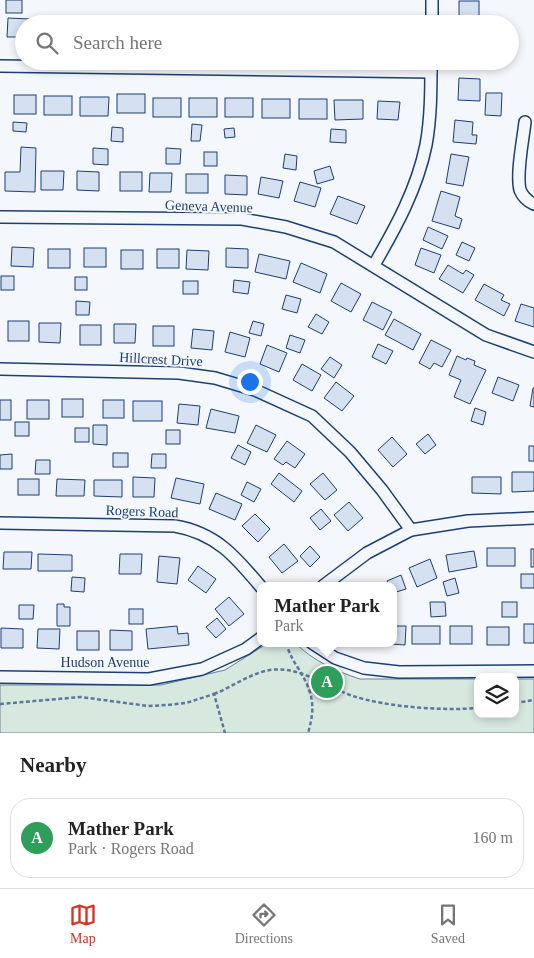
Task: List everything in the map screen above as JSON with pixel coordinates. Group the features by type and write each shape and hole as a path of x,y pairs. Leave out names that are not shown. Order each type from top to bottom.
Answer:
{"street":[{"path":"432,0 432,15"},
{"path":"0,66 15,66"},
{"path":"374,265 402,217 416,181 426,146 430,110 431,70"},
{"path":"525,122 519,181 521,192 525,199 534,204"},
{"name":"Geneva Avenue","path":"0,217 242,220 286,227 334,242 486,335 534,352"},
{"name":"Hillcrest Drive","path":"0,369 179,373 215,378 255,390 312,416 350,452 382,490 411,530"},
{"path":"328,582 367,553 411,530 468,521 534,518"},
{"name":"Rogers Road","path":"0,523 175,526 189,528 220,544 242,564 257,582"},
{"name":"Hudson Avenue","path":"0,677 149,679 202,669 246,649 257,641"},
{"path":"318,647 335,658 364,668 399,672 534,671"}],"path":[{"path":"287,647 289,654 308,684 313,700 313,712 308,733"},
{"path":"0,704 81,697 148,706 186,703 214,694 256,674 270,670 301,672 353,696 378,701 436,709 474,708"},
{"path":"214,694 225,733"},
{"path":"519,702 534,700"}],"shaded area":[{"path":"262,647 300,647 325,665 360,679 474,679 474,718 519,718 519,679 534,679 534,733 0,733 0,685 161,685 225,670"}],"building":[{"path":"6,0 22,0 22,13 6,13"},
{"path":"459,1 479,1 479,15 459,15"},
{"path":"8,18 15,18 15,37 7,37"},
{"path":"459,78 480,79 480,101 458,100"},
{"path":"486,93 502,93 501,116 485,115"},
{"path":"117,94 145,94 145,113 117,113"},
{"path":"14,95 36,95 36,114 14,114"},
{"path":"44,96 72,96 72,115 44,115"},
{"path":"80,97 109,97 108,116 80,116"},
{"path":"153,98 181,98 181,117 153,117"},
{"path":"189,98 217,98 217,117 189,117"},
{"path":"225,98 253,98 253,117 225,117"},
{"path":"262,99 290,99 290,118 262,118"},
{"path":"299,99 327,99 327,119 299,119"},
{"path":"334,100 363,100 363,119 335,120"},
{"path":"378,101 400,102 398,120 377,119"},
{"path":"455,120 473,122 472,135 477,135 476,144 453,142"},
{"path":"13,122 27,123 26,132 13,131"},
{"path":"192,124 202,125 200,141 191,141"},
{"path":"112,127 123,128 123,142 111,141"},
{"path":"234,128 235,137 225,138 224,129"},
{"path":"331,129 346,130 346,143 330,142"},
{"path":"21,147 36,148 35,192 5,191 5,172 20,172"},
{"path":"93,148 108,149 108,165 93,164"},
{"path":"166,148 181,149 180,164 166,164"},
{"path":"204,152 217,152 217,166 204,166"},
{"path":"285,154 297,156 296,170 283,168"},
{"path":"451,154 469,157 463,186 446,183"},
{"path":"330,166 334,179 317,184 314,171"},
{"path":"41,171 64,171 63,190 41,190"},
{"path":"77,171 99,172 99,191 77,190"},
{"path":"120,172 142,172 142,191 120,191"},
{"path":"150,173 172,173 171,192 149,192"},
{"path":"186,174 208,174 208,193 186,193"},
{"path":"225,175 247,176 247,195 225,194"},
{"path":"261,177 283,181 279,198 258,194"},
{"path":"300,182 321,188 315,207 294,201"},
{"path":"441,191 460,197 455,216 462,219 459,229 432,221"},
{"path":"338,196 365,206 357,224 330,214"},
{"path":"428,227 448,236 442,249 423,240"},
{"path":"462,242 475,248 469,261 456,255"},
{"path":"12,247 34,248 33,267 11,266"},
{"path":"84,248 106,248 106,267 84,267"},
{"path":"226,248 248,249 248,268 226,267"},
{"path":"421,248 441,255 434,273 415,265"},
{"path":"48,249 70,249 70,268 48,268"},
{"path":"157,249 179,249 179,268 157,268"},
{"path":"121,250 143,250 143,269 121,269"},
{"path":"187,250 209,251 208,270 186,269"},
{"path":"259,254 290,261 286,279 255,272"},
{"path":"301,263 327,274 320,293 293,282"},
{"path":"448,265 463,274 466,270 474,275 463,293 439,279"},
{"path":"1,276 14,276 14,290 1,290"},
{"path":"75,277 87,277 87,290 75,290"},
{"path":"234,280 250,282 248,294 233,292"},
{"path":"183,281 198,281 198,294 183,294"},
{"path":"341,283 361,294 351,312 331,301"},
{"path":"484,284 504,295 501,300 510,304 504,316 475,300"},
{"path":"286,295 301,299 297,313 282,309"},
{"path":"76,301 90,302 89,315 76,315"},
{"path":"372,302 392,312 383,330 363,320"},
{"path":"521,304 534,308 534,327 515,321"},
{"path":"316,314 329,322 322,334 308,327"},
{"path":"394,319 421,334 413,350 385,335"},
{"path":"8,321 29,321 29,341 8,341"},
{"path":"253,321 264,324 261,336 249,333"},
{"path":"39,323 61,323 60,343 39,342"},
{"path":"114,324 136,324 135,343 114,343"},
{"path":"80,325 101,325 101,345 80,345"},
{"path":"153,326 174,326 174,346 153,346"},
{"path":"193,329 214,331 212,350 191,348"},
{"path":"230,332 250,338 245,357 225,352"},
{"path":"290,335 305,340 300,353 286,348"},
{"path":"431,340 451,350 442,367 434,363 430,369 419,363"},
{"path":"378,344 393,351 386,364 372,357"},
{"path":"267,345 287,353 279,372 260,364"},
{"path":"457,356 475,361 474,365 486,370 470,404 454,397 461,380 449,375"},
{"path":"330,357 342,365 334,378 321,369"},
{"path":"302,364 321,375 312,391 293,380"},
{"path":"498,377 519,385 513,401 492,393"},
{"path":"336,382 354,396 342,411 324,398"},
{"path":"534,388 534,407 530,406"},
{"path":"62,399 83,399 83,417 62,417"},
{"path":"0,400 11,400 11,420 0,420"},
{"path":"27,400 49,400 49,419 27,419"},
{"path":"103,400 124,400 124,418 103,418"},
{"path":"133,401 162,401 162,421 133,421"},
{"path":"179,404 200,406 198,425 177,423"},
{"path":"475,408 486,412 483,425 471,421"},
{"path":"211,409 239,416 235,433 206,428"},
{"path":"15,422 29,422 29,436 15,436"},
{"path":"93,425 107,425 107,445 93,444"},
{"path":"256,425 276,435 267,452 247,443"},
{"path":"75,428 89,428 89,442 75,442"},
{"path":"166,430 180,430 180,444 166,444"},
{"path":"428,434 436,445 425,454 416,444"},
{"path":"392,437 407,454 393,467 378,450"},
{"path":"287,441 305,454 295,468 286,462 283,465 274,459"},
{"path":"238,445 251,452 245,465 231,458"},
{"path":"529,446 534,446 534,461 529,461"},
{"path":"113,453 128,453 128,467 113,467"},
{"path":"12,454 12,469 0,469 0,455"},
{"path":"152,454 166,454 166,468 151,468"},
{"path":"36,460 50,460 50,474 35,474"},
{"path":"512,472 534,472 534,491 512,492"},
{"path":"279,473 302,491 294,502 271,484"},
{"path":"323,473 337,490 325,500 310,484"},
{"path":"133,477 155,478 154,497 133,497"},
{"path":"472,477 501,477 501,494 472,493"},
{"path":"176,478 204,484 200,504 171,498"},
{"path":"18,479 39,479 39,495 18,495"},
{"path":"57,479 85,480 84,496 56,496"},
{"path":"94,480 122,480 122,497 94,496"},
{"path":"247,482 261,489 254,502 241,495"},
{"path":"216,493 242,504 235,520 209,509"},
{"path":"349,502 363,518 348,531 334,515"},
{"path":"321,509 331,521 320,530 310,518"},
{"path":"255,514 270,529 258,542 242,526"},
{"path":"284,544 298,561 282,573 269,557"},
{"path":"310,546 320,557 310,567 300,556"},
{"path":"487,548 515,548 515,566 487,566"},
{"path":"531,549 534,549 534,567 531,567"},
{"path":"474,551 477,567 449,572 446,555"},
{"path":"4,552 32,552 31,569 3,569"},
{"path":"38,554 72,555 72,571 38,571"},
{"path":"120,554 142,554 141,574 119,574"},
{"path":"159,556 180,558 177,584 157,582"},
{"path":"430,559 437,578 417,587 409,568"},
{"path":"198,566 216,579 206,593 188,580"},
{"path":"521,574 534,574 534,588 521,588"},
{"path":"401,575 406,589 397,592 397,582 387,581"},
{"path":"72,577 85,578 84,592 71,591"},
{"path":"455,578 459,593 447,596 443,582"},
{"path":"229,597 244,614 229,626 215,609"},
{"path":"430,602 445,602 446,616 431,617"},
{"path":"502,602 517,602 517,617 502,617"},
{"path":"57,604 64,604 64,607 70,607 70,626 57,626"},
{"path":"19,605 34,605 33,619 19,619"},
{"path":"129,609 143,609 143,624 129,624"},
{"path":"217,618 226,629 216,638 206,627"},
{"path":"524,624 534,624 534,643 524,643"},
{"path":"177,626 178,634 188,633 189,645 148,649 146,629"},
{"path":"397,626 406,626 405,645 397,644"},
{"path":"412,626 440,626 440,644 412,644"},
{"path":"450,626 472,626 472,644 450,644"},
{"path":"487,627 509,627 509,645 487,645"},
{"path":"1,628 23,629 23,648 1,648"},
{"path":"38,629 60,629 59,649 37,648"},
{"path":"110,630 132,631 132,650 110,650"},
{"path":"77,631 99,631 99,650 77,650"}],"place":[{"name":"Mather Park","path":"327,682"}]}
